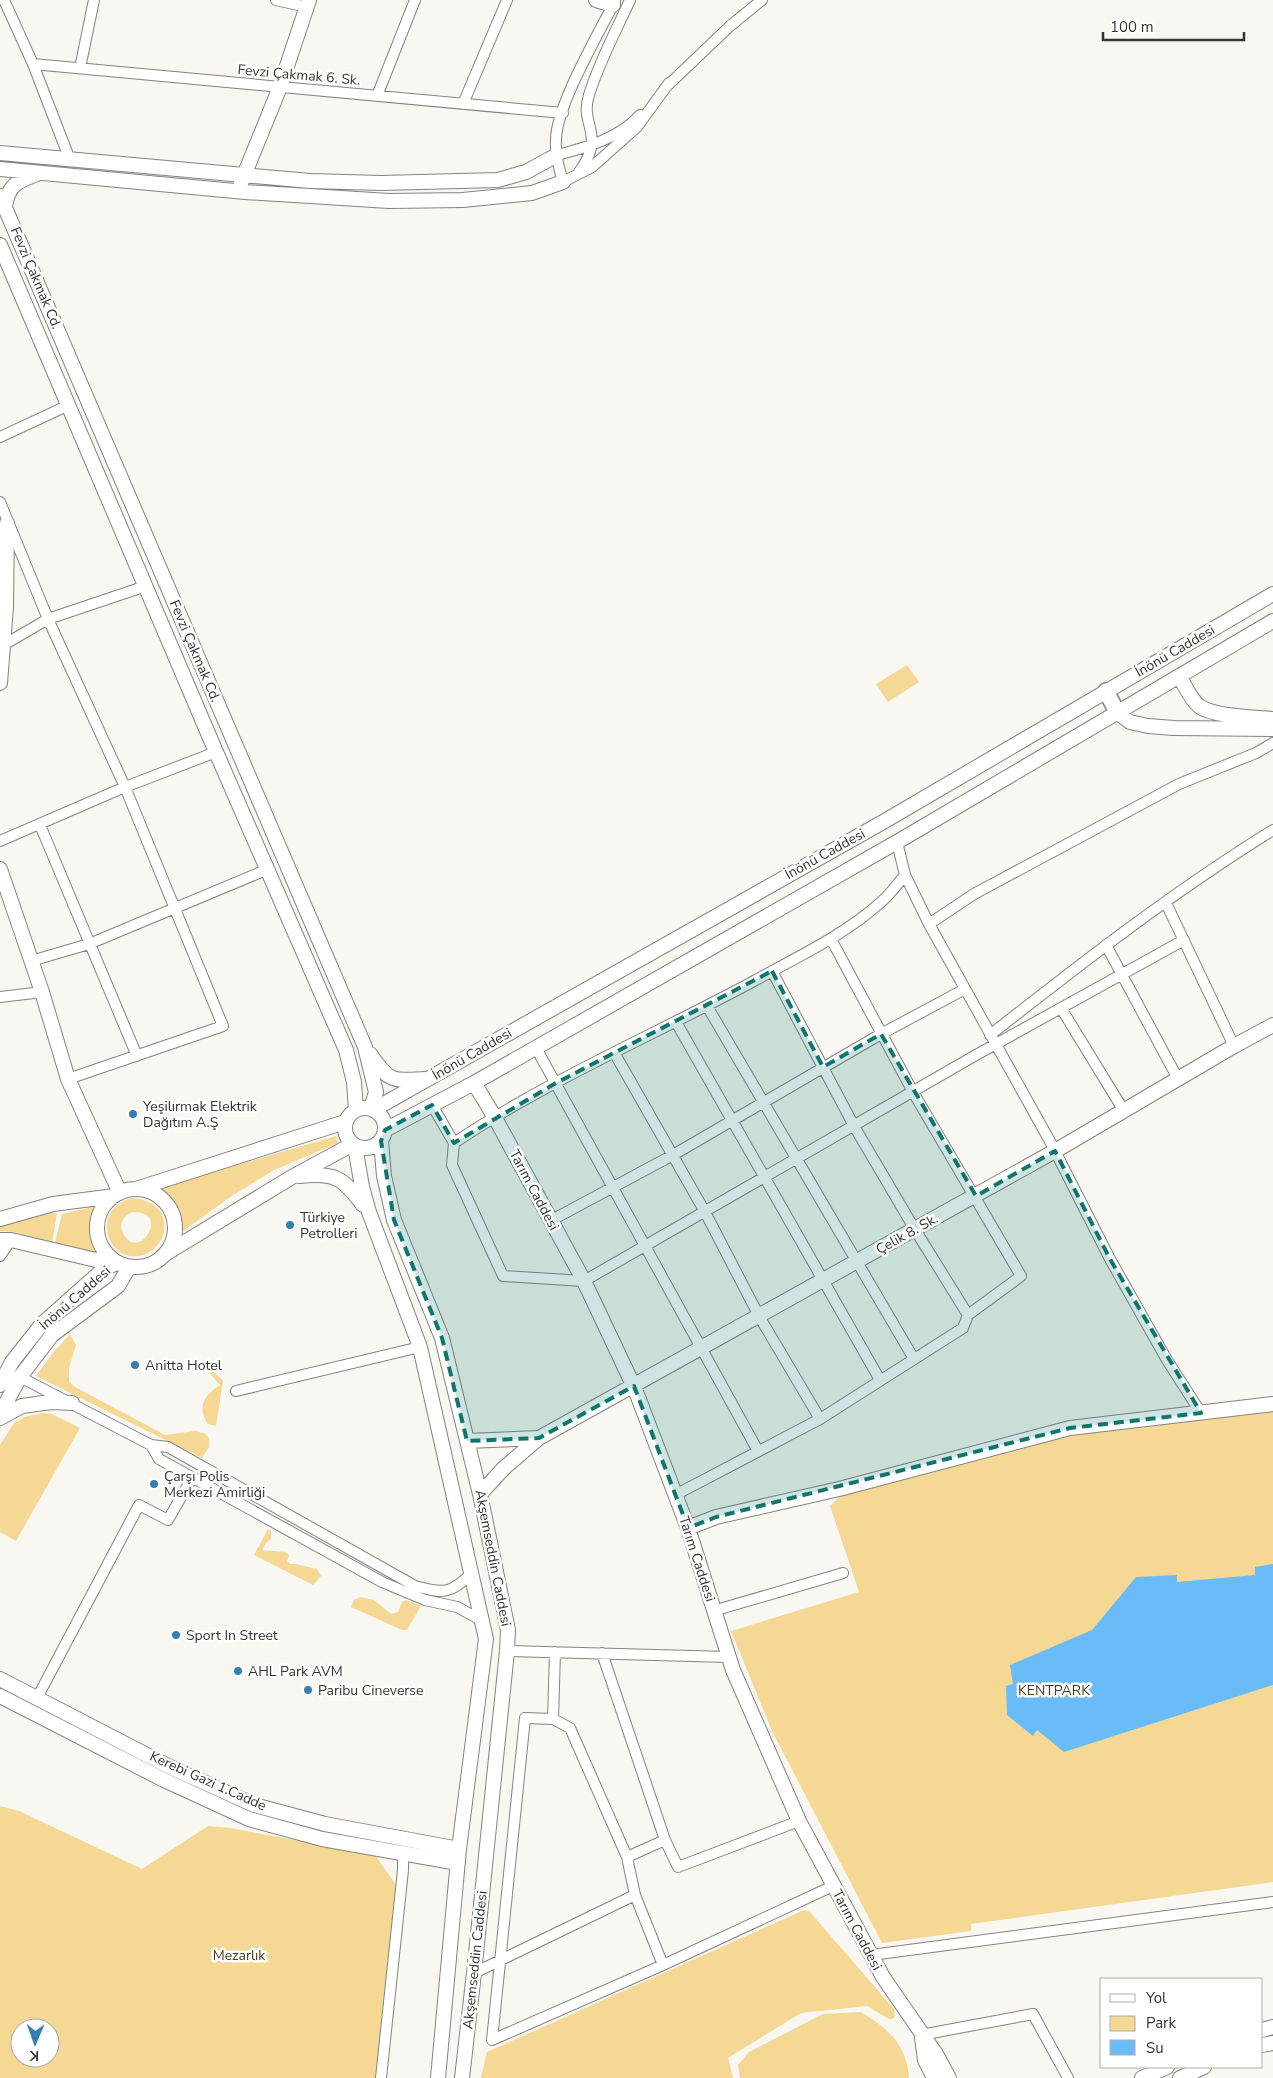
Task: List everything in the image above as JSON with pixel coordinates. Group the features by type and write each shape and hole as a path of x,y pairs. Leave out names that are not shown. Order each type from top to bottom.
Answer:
{"main road":[{"path":"596,0 614,3"},
{"path":"238,191 280,87 308,3"},
{"path":"0,153 310,181 381,183 498,180 526,172 556,155"},
{"path":"0,169 238,191 389,201 463,200 532,193 563,182"},
{"path":"2,200 12,187 20,181 39,173"},
{"name":"Fevzi Çakmak Cd.","path":"2,200 365,1047 376,1092 372,1109"},
{"name":"Fevzi Çakmak Cd.","path":"0,244 266,870 346,1050 354,1082 356,1110"},
{"path":"0,683 7,523"},
{"name":"İnönü Caddesi","path":"372,1109 883,822 1273,594"},
{"name":"İnönü Caddesi","path":"383,1135 432,1105 536,1048 897,842 1273,621"},
{"path":"1179,676 1193,700 1206,710 1216,713 1273,718"},
{"path":"1106,692 1118,712 1130,722 1148,726 1273,729"},
{"path":"0,869 42,992 68,1079 117,1194"},
{"name":"Çelik 8. Sk.","path":"539,1438 1056,1151 1273,1025"},
{"path":"365,1047 383,1074 398,1081 427,1079"},
{"name":"Tarım Caddesi","path":"474,1083 584,1281 634,1386 688,1528 728,1657 800,1821 870,1955 921,2035 936,2054 949,2078"},
{"path":"372,1109 382,1118 383,1135 372,1147 366,1148 354,1145 345,1133 345,1122 351,1113 356,1110 372,1109"},
{"path":"0,1219 53,1204 117,1194 136,1189 345,1122"},
{"name":"Akşemseddin Caddesi","path":"383,1135 384,1176 394,1220 442,1338 480,1494 508,1630 462,2078"},
{"path":"5,1240 96,1260 142,1267 154,1263 292,1177 354,1145"},
{"name":"Akşemseddin Caddesi","path":"354,1145 369,1212 420,1347 486,1639 459,1848 438,2078"},
{"path":"292,1177 322,1173 348,1184 369,1212"},
{"path":"136,1189 148,1191 160,1197 169,1207 174,1218 174,1238 165,1255"},
{"path":"117,1194 102,1209 96,1226 98,1239 103,1250 119,1263"},
{"name":"İnönü Caddesi","path":"0,1385 12,1362 42,1324 105,1268 119,1263 118,1286 52,1335 20,1376 0,1416"},
{"path":"0,1416 22,1406 51,1402 72,1403"},
{"path":"688,1528 716,1517 848,1486 1070,1428 1273,1404"},
{"path":"467,1441 539,1438"},
{"path":"480,1494 504,1468 539,1438"},
{"name":"Kerebi Gazi 1.Cadde","path":"0,1679 170,1767 254,1805 325,1824 459,1848"},
{"name":"Kerebi Gazi 1.Cadde","path":"0,1696 164,1780 249,1819 322,1838 458,1863"},
{"path":"29,1711 37,1698"},
{"name":"Tarım Caddesi","path":"921,2035 926,2060 934,2078"},
{"path":"1142,2078 1165,2068"},
{"path":"1180,2078 1202,2068"}],"street":[{"path":"4,0 33,64 70,160"},
{"path":"80,68 94,0"},
{"path":"276,0 308,3"},
{"path":"377,96 415,0"},
{"path":"463,104 507,0"},
{"path":"577,175 588,159 593,144 587,111 588,98 600,65 630,0"},
{"path":"556,155 593,144 614,134 636,120 669,83 730,26 762,0"},
{"path":"614,3 571,90 563,113 556,138 556,155 563,182 592,167 638,127 669,83"},
{"name":"Fevzi Çakmak 6. Sk.","path":"33,64 563,113"},
{"path":"0,437 69,405"},
{"path":"0,502 48,619 125,787 222,1026 68,1079"},
{"path":"1,646 48,619 146,586"},
{"path":"929,924 974,894 1179,784 1256,753 1273,743"},
{"path":"0,841 125,787 216,752"},
{"path":"40,825 137,1056"},
{"path":"990,1035 1106,945 1237,852 1273,830"},
{"path":"897,842 906,875 929,924 1056,1151 1110,1259 1167,1360 1201,1413"},
{"path":"31,961 90,944 266,870"},
{"path":"454,1143 494,1116 707,1006 830,939 880,904 906,875"},
{"path":"1166,902 1234,1046"},
{"path":"676,1495 820,1419 963,1328 968,1315 1021,1276 976,1196 913,1092 830,939"},
{"path":"432,1105 454,1143 452,1165 503,1276 584,1281 913,1092 1184,940"},
{"path":"1106,945 1178,1079"},
{"path":"772,971 854,1126 968,1315"},
{"path":"550,1221 673,1155 881,1034 965,989"},
{"path":"0,997 42,992"},
{"path":"707,1006 914,1359"},
{"path":"1061,1008 1124,1111"},
{"path":"676,1022 880,1380"},
{"path":"536,1048 700,1349 758,1451"},
{"path":"614,1054 705,1212 759,1316 820,1419"},
{"path":"0,1256 5,1240"},
{"path":"236,1391 420,1347"},
{"path":"20,1376 151,1445 168,1447 415,1586 436,1592 456,1589 472,1573"},
{"path":"151,1445 159,1459 382,1582 424,1600 457,1607 483,1621"},
{"path":"37,1698 139,1505 168,1520 192,1478"},
{"path":"714,1611 843,1573"},
{"path":"507,1651 728,1657"},
{"path":"553,1719 555,1652"},
{"path":"602,1653 665,1840 678,1867 800,1821"},
{"path":"663,1965 635,1895 627,1857 570,1728 553,1719 525,1718 492,2040 663,1965 833,1886"},
{"path":"627,1857 665,1840"},
{"path":"381,2078 403,1870 403,1854"},
{"path":"474,1973 635,1895"},
{"path":"870,1955 1273,1902"},
{"path":"921,2035 1033,2014 1068,2078"}],"highlighted area":[{"path":"772,971 823,1067 881,1034 976,1196 1055,1151 1110,1259 1201,1413 1070,1428 716,1517 688,1528 634,1386 539,1438 467,1441 442,1338 394,1220 381,1141 385,1130 432,1105 454,1143 556,1083"}],"green space":[{"path":"907,665 919,682 888,702 876,684"},
{"path":"336,1136 338,1143 274,1170 233,1195 179,1234 173,1210 159,1188"},
{"path":"132,1198 139,1199 152,1204 161,1212 165,1225 164,1232 154,1249 148,1253 135,1256 124,1254 115,1247 109,1238 107,1226 110,1215 118,1205","holes":["133,1212 144,1214 150,1219 151,1226 148,1234 143,1240 136,1243 129,1241 122,1230 123,1220"]},
{"path":"96,1206 93,1224 94,1253 55,1243 62,1214"},
{"path":"45,1211 57,1214 52,1243 15,1232 0,1231 0,1224"},
{"path":"70,1334 76,1345 69,1368 69,1381 75,1387 165,1435 195,1431 204,1433 209,1438 209,1447 202,1458 36,1376"},
{"path":"202,1360 223,1381 216,1426 208,1424 204,1418 203,1407 206,1397 220,1385 200,1362"},
{"name":"KENTPARK","path":"1273,1410 1273,1882 971,1924 971,1931 882,1943 772,1731 731,1631 859,1592 830,1506 846,1491 1083,1429"},
{"path":"43,1413 52,1414 80,1428 16,1541 0,1532 0,1445 14,1423 24,1417"},
{"path":"268,1529 271,1531 271,1539 262,1550 285,1552 289,1555 287,1561 290,1564 317,1569 321,1576 313,1585 254,1555"},
{"path":"360,1597 374,1600 391,1614 398,1612 402,1602 406,1600 421,1606 407,1630 402,1630 351,1607 354,1600"},
{"name":"Mezarlık","path":"0,1806 19,1811 142,1869 208,1826 230,1828 375,1855 396,1885 375,2078 0,2078"},
{"path":"804,1910 810,1912 894,2009 895,2015 893,2019 889,2019 867,2006 801,2013 728,2058 733,2078 481,2078 487,2052"},
{"path":"861,2012 888,2031 900,2047 909,2078 740,2078 738,2065 749,2052 823,2014"}],"water":[{"path":"1273,1564 1273,1685 1064,1752 1037,1730 1033,1736 1007,1715 1006,1686 1013,1684 1010,1665 1092,1630 1136,1577 1177,1575 1177,1582 1255,1575 1255,1567"}],"place":[{"name":"Yeşilırmak Elektrik Dağıtım A.Ş","path":"133,1114"},
{"name":"Türkiye Petrolleri","path":"290,1225"},
{"name":"Anitta Hotel","path":"135,1365"},
{"name":"Çarşı Polis Merkezi Amirliği","path":"154,1484"},
{"name":"Sport In Street","path":"176,1635"},
{"name":"AHL Park AVM","path":"238,1671"},
{"name":"Paribu Cineverse","path":"308,1690"}]}
